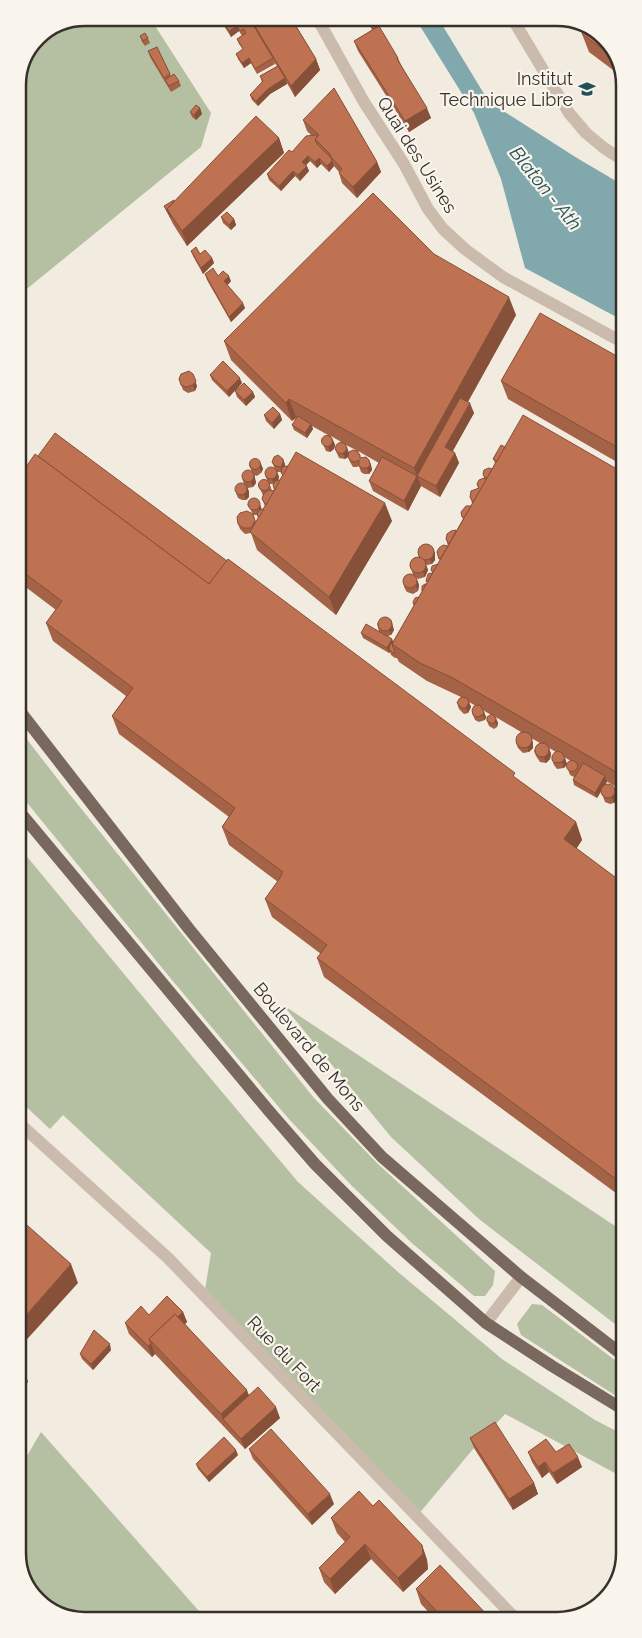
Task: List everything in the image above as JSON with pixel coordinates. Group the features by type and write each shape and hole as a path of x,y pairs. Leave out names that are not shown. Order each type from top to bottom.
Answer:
{"main road":[{"name":"Boulevard de Mons","path":"26,719 189,929 328,1099 382,1157 521,1277 616,1350"},
{"path":"26,819 268,1111 315,1164 387,1236 486,1322 552,1366 616,1405"}],"street":[{"name":"Quai des Usines","path":"321,26 364,102 404,164 428,209 443,229 466,250 503,277 616,339"},
{"path":"517,26 569,114 592,138 616,155"},
{"name":"Rue du Fort","path":"26,1129 168,1258 509,1612"},
{"path":"486,1322 521,1277"}],"green space":[{"path":"155,26 211,113 201,147 26,290 26,81 28,70 36,52 52,36 74,27"},
{"path":"26,738 314,1098 378,1164 495,1271 493,1285 485,1296 474,1296 413,1244 352,1186 288,1118 26,802"},
{"path":"26,855 298,1182 398,1272 502,1359 595,1420 616,1431 616,1474 505,1414 417,1516 204,1296 211,1253 63,1115 50,1129 26,1107"},
{"path":"283,1005 616,1227 616,1325 479,1219 391,1137"},
{"path":"532,1304 542,1305 616,1361 616,1396 521,1335 517,1324"},
{"path":"41,1432 200,1612 81,1612 63,1607 49,1600 36,1586 27,1564 26,1458"}],"water":[{"name":"Blaton - Ath","path":"420,26 443,26 489,102 616,181 616,317 525,268 501,179 474,113"}],"building":[{"path":"226,26 237,26 229,31"},
{"path":"237,26 254,26 273,58 255,69 249,58 242,63 236,54 243,49 237,39 246,33 244,29 240,31"},
{"path":"255,26 296,26 316,59 291,86"},
{"path":"379,26 427,108 405,121 354,41"},
{"path":"145,33 148,38 143,41 140,36"},
{"path":"583,33 593,38 605,51 582,34"},
{"path":"157,47 170,74 164,78 148,51"},
{"path":"278,66 285,78 268,89 256,101 250,95 263,81 260,76"},
{"path":"174,74 179,81 169,86 165,80"},
{"path":"334,88 377,162 353,187 339,173 342,169 331,155 315,139 319,135 303,120"},
{"path":"196,105 200,108 194,115 190,112"},
{"path":"256,116 279,138 182,231 167,209"},
{"path":"316,135 317,144 332,161 327,166 319,158 315,162 308,156 302,162 307,166 298,175 293,171 279,186 267,174 289,150 292,152 306,136"},
{"path":"373,193 434,254 509,297 414,468 289,399 286,403 224,341"},
{"path":"174,200 167,209 171,218 164,206"},
{"path":"227,212 234,219 229,225 221,217"},
{"path":"196,247 200,254 205,250 212,258 201,268 191,251"},
{"path":"213,268 218,276 223,271 229,276 224,281 243,303 229,317 205,274"},
{"path":"540,313 616,356 616,447 501,381"},
{"path":"223,361 240,378 227,391 210,375"},
{"path":"189,371 193,374 196,381 193,385 186,387 181,385 179,379 181,374"},
{"path":"244,383 253,392 244,400 235,391"},
{"path":"460,398 470,403 445,447 455,453 436,486 417,476"},
{"path":"273,407 280,414 272,423 264,415"},
{"path":"523,415 616,469 616,772 453,678 420,663 392,644"},
{"path":"298,416 311,424 305,433 292,425"},
{"path":"55,433 227,561 209,584 38,456"},
{"path":"325,436 329,436 332,441 331,445 325,446 322,443 322,439"},
{"path":"341,442 347,448 341,454 335,448"},
{"path":"501,445 505,447 497,461 493,459"},
{"path":"357,451 360,458 366,457 369,460 370,465 367,468 359,466 359,460 351,461 348,457 349,452"},
{"path":"296,452 385,503 329,597 250,532"},
{"path":"35,454 209,584 228,559 515,773 513,776 576,822 564,839 616,878 616,1179 317,958 327,945 265,899 283,872 222,827 235,808 112,716 133,688 46,623 62,601 26,574 26,467"},
{"path":"278,455 283,459 281,467 275,466 272,462 274,457"},
{"path":"382,457 417,476 404,501 369,481"},
{"path":"255,458 261,464 255,470 249,464"},
{"path":"288,466 283,475 281,473 282,467"},
{"path":"271,467 277,473 271,479 265,473"},
{"path":"492,469 487,478 485,478 484,470"},
{"path":"248,470 254,476 248,482 242,476"},
{"path":"484,478 486,480 473,502 470,497 471,491 479,488 477,484 479,480"},
{"path":"264,479 270,485 264,491 258,485"},
{"path":"280,480 275,490 273,485 275,481"},
{"path":"241,483 247,489 241,495 235,489"},
{"path":"270,490 274,491 266,505 262,499 264,493"},
{"path":"254,498 260,504 254,510 248,504"},
{"path":"466,506 471,506 464,518 461,512"},
{"path":"264,509 259,517 257,515 258,511"},
{"path":"247,511 253,514 255,521 251,528 243,528 238,524 237,517 240,513"},
{"path":"456,530 449,544 446,539 447,534"},
{"path":"426,544 434,552 426,560 418,552"},
{"path":"443,545 448,546 439,559 437,552"},
{"path":"418,557 426,565 418,573 410,565"},
{"path":"438,564 433,572 431,570 432,566"},
{"path":"407,574 413,574 417,581 413,588 407,588 403,584 403,578"},
{"path":"428,574 432,574 427,582"},
{"path":"419,597 414,605 415,598"},
{"path":"382,617 388,617 392,624 388,631 382,631 378,627 378,621"},
{"path":"366,624 392,639 387,648 361,633"},
{"path":"392,643 395,653 389,649"},
{"path":"462,697 467,698 469,702 466,708 462,708 457,703"},
{"path":"480,705 484,712 483,715 477,717 473,715 472,710 474,706"},
{"path":"492,714 496,718 492,724 487,721 487,717"},
{"path":"524,732 532,740 524,748 516,740"},
{"path":"539,743 545,743 549,750 545,757 539,757 535,753 535,747"},
{"path":"558,751 565,758 562,762 555,763 552,760 552,756"},
{"path":"570,761 574,761 577,766 576,770 570,771 567,768 567,764"},
{"path":"583,763 605,776 595,793 573,780"},
{"path":"605,784 611,784 615,791 611,798 605,798 601,794 601,788"},
{"path":"26,1224 71,1264 26,1315"},
{"path":"167,1296 183,1312 178,1317 175,1314 149,1339 151,1344 148,1346 125,1323 141,1306 149,1315"},
{"path":"175,1314 247,1390 221,1414 149,1339"},
{"path":"94,1330 110,1344 91,1364 80,1354"},
{"path":"258,1387 276,1407 241,1439 223,1419"},
{"path":"495,1422 534,1483 509,1499 470,1438"},
{"path":"271,1429 330,1494 308,1514 249,1449"},
{"path":"224,1437 236,1450 207,1477 196,1464"},
{"path":"546,1439 556,1452 569,1444 578,1457 553,1473 545,1462 538,1467 528,1452"},
{"path":"359,1491 373,1506 379,1500 422,1545 423,1554 398,1578 365,1544 330,1579 319,1568 350,1537 331,1518"},
{"path":"440,1565 484,1612 437,1612 416,1589"}],"place":[{"name":"Institut Technique Libre","path":"587,89"}]}
